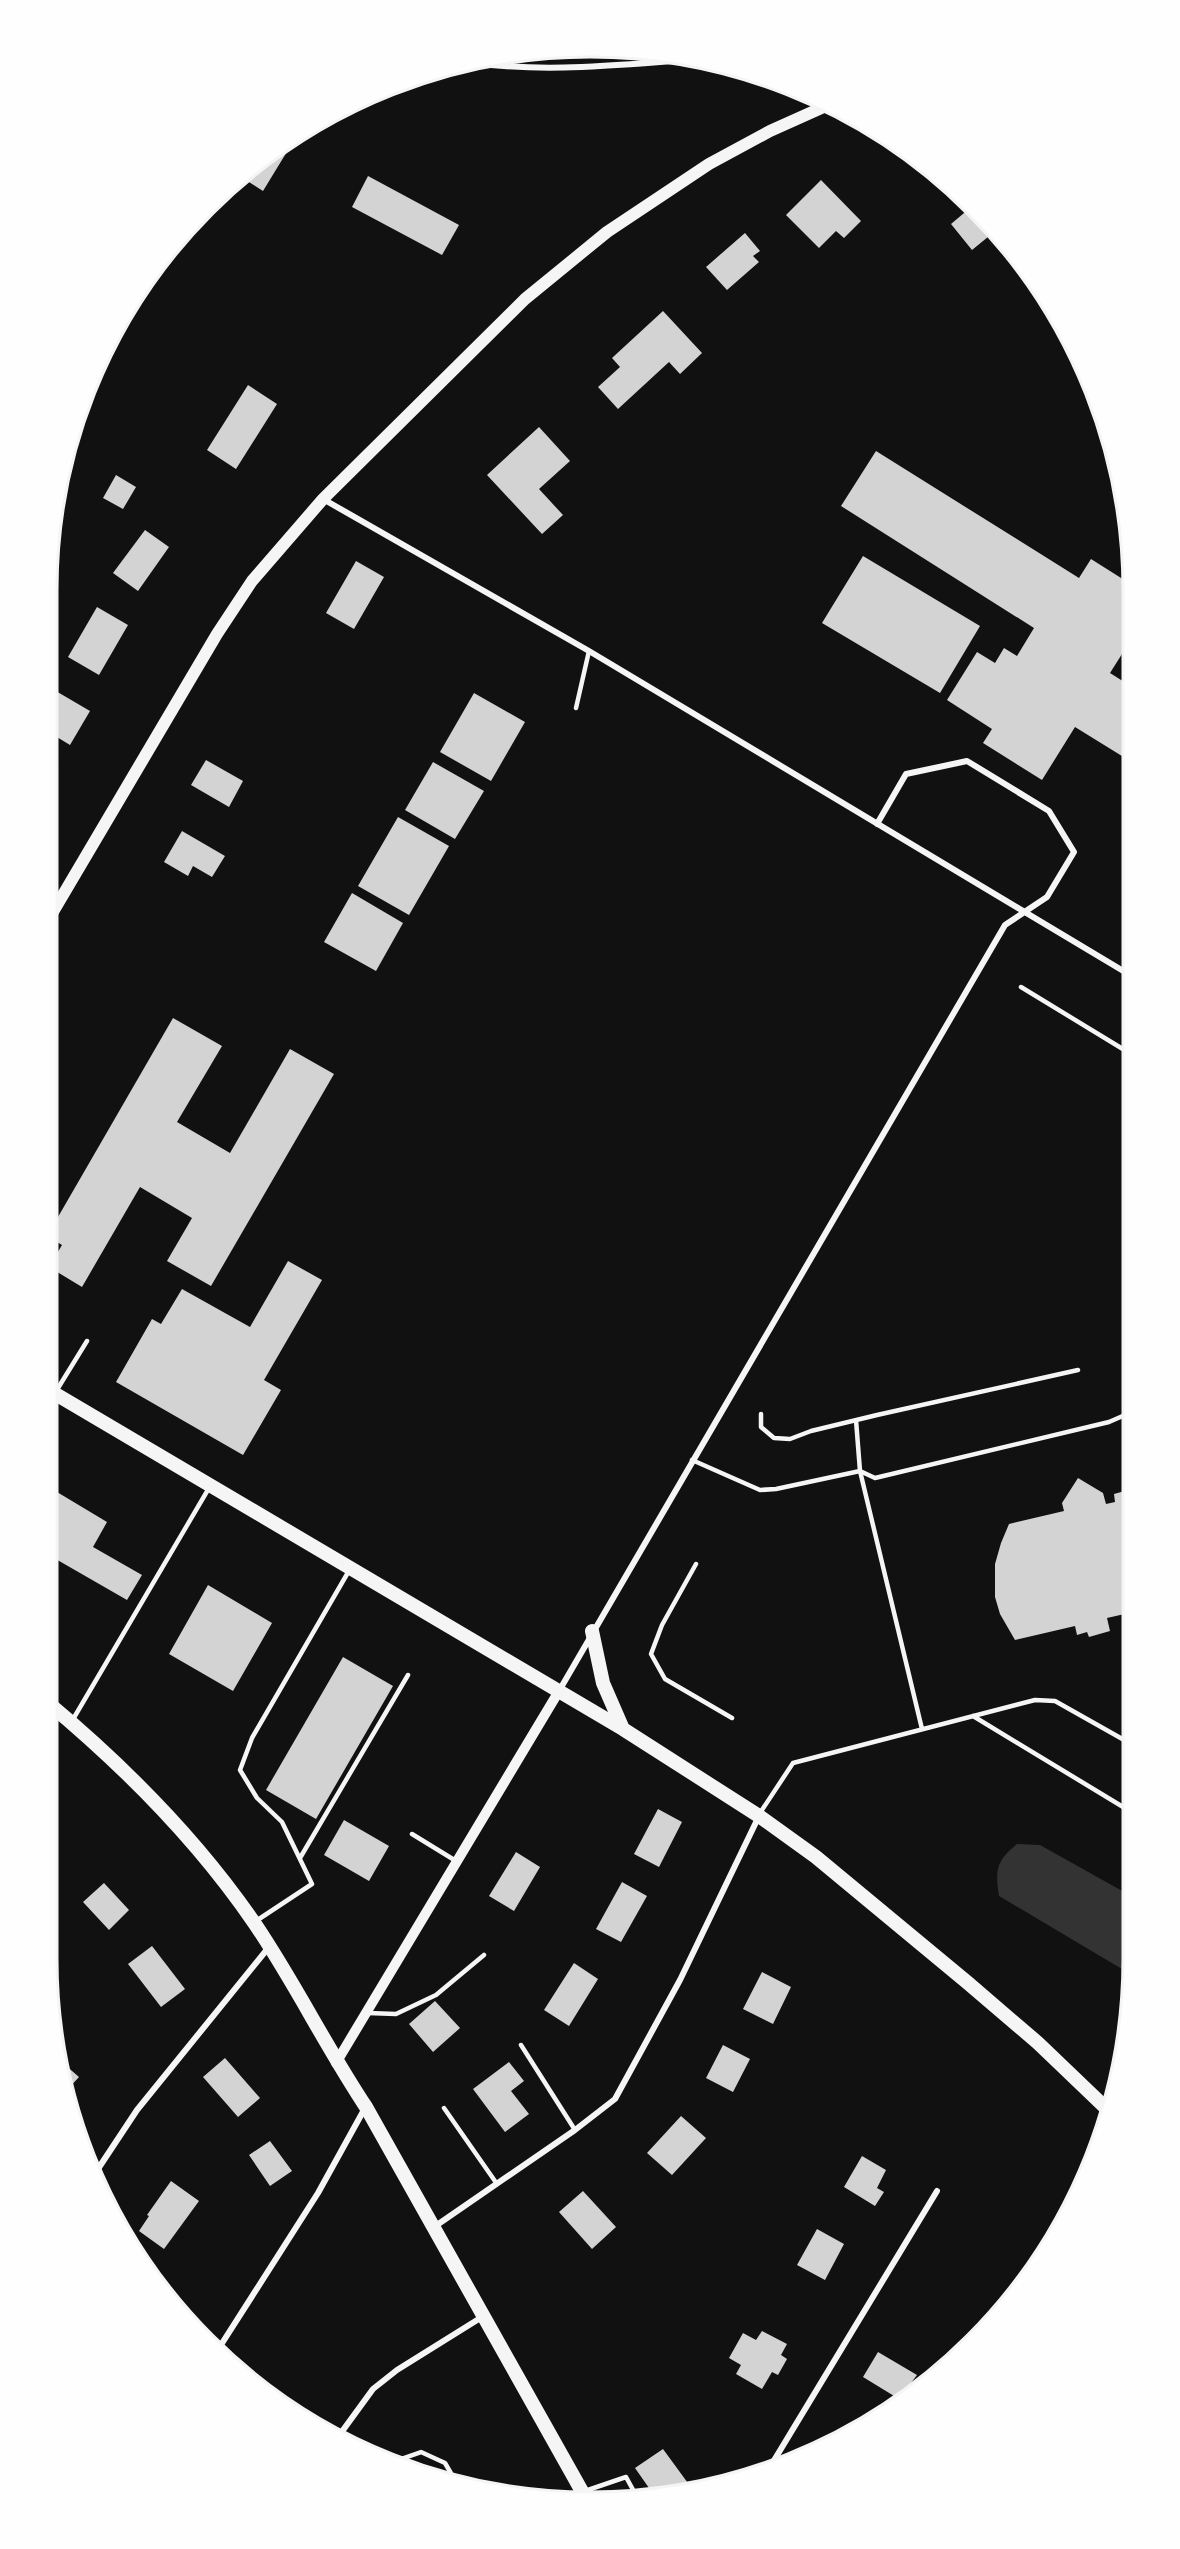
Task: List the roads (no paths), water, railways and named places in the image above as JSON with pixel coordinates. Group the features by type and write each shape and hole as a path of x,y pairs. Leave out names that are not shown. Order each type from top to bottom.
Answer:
{"main road":[{"path":"57,903 217,634 252,581 323,499 525,299 607,232 709,164 770,131 819,109"},
{"path":"57,1400 210,1486 559,1690 759,1816 816,1857 968,1983 1038,2043 1103,2105"},
{"path":"592,1631 603,1683 623,1729"},
{"path":"57,1711 112,1759 167,1814 222,1879 254,1923 336,2063 366,2107 582,2492"}],"street":[{"path":"496,65 573,67 658,62"},
{"path":"323,499 589,651 1123,971"},
{"path":"336,2063 559,1690 1005,925 1047,897 1074,852 1049,811 967,760 906,774 877,824"},
{"path":"433,2228 575,2130 615,2099 680,1980 759,1816"},
{"path":"100,2167 137,2110 270,1947"},
{"path":"222,2344 318,2193 366,2107"},
{"path":"777,2458 938,2191"},
{"path":"342,2431 373,2389 397,2370 482,2317"}],"lane":[{"path":"576,708 589,651"},
{"path":"1021,987 1123,1049"},
{"path":"57,1384 87,1341"},
{"path":"761,1414 761,1426 774,1438 790,1440 811,1431 856,1420 1078,1370"},
{"path":"692,1460 760,1490 776,1489 860,1471 875,1478 924,1468 1109,1422 1123,1416"},
{"path":"856,1420 860,1471 922,1730"},
{"path":"71,1722 210,1486"},
{"path":"696,1564 662,1625 651,1654 665,1679 732,1718"},
{"path":"254,1923 312,1884 282,1822 256,1798 240,1770 252,1738 351,1568"},
{"path":"300,1858 408,1675"},
{"path":"759,1816 793,1763 1035,1700 1055,1701 1123,1739"},
{"path":"974,1716 1123,1807"},
{"path":"412,1834 457,1862"},
{"path":"365,2013 396,2014 436,1995 484,1955"},
{"path":"521,2045 575,2130"},
{"path":"444,2109 497,2184"},
{"path":"404,2458 421,2452 445,2463 451,2474"},
{"path":"588,2492 626,2477 633,2490"}]}
